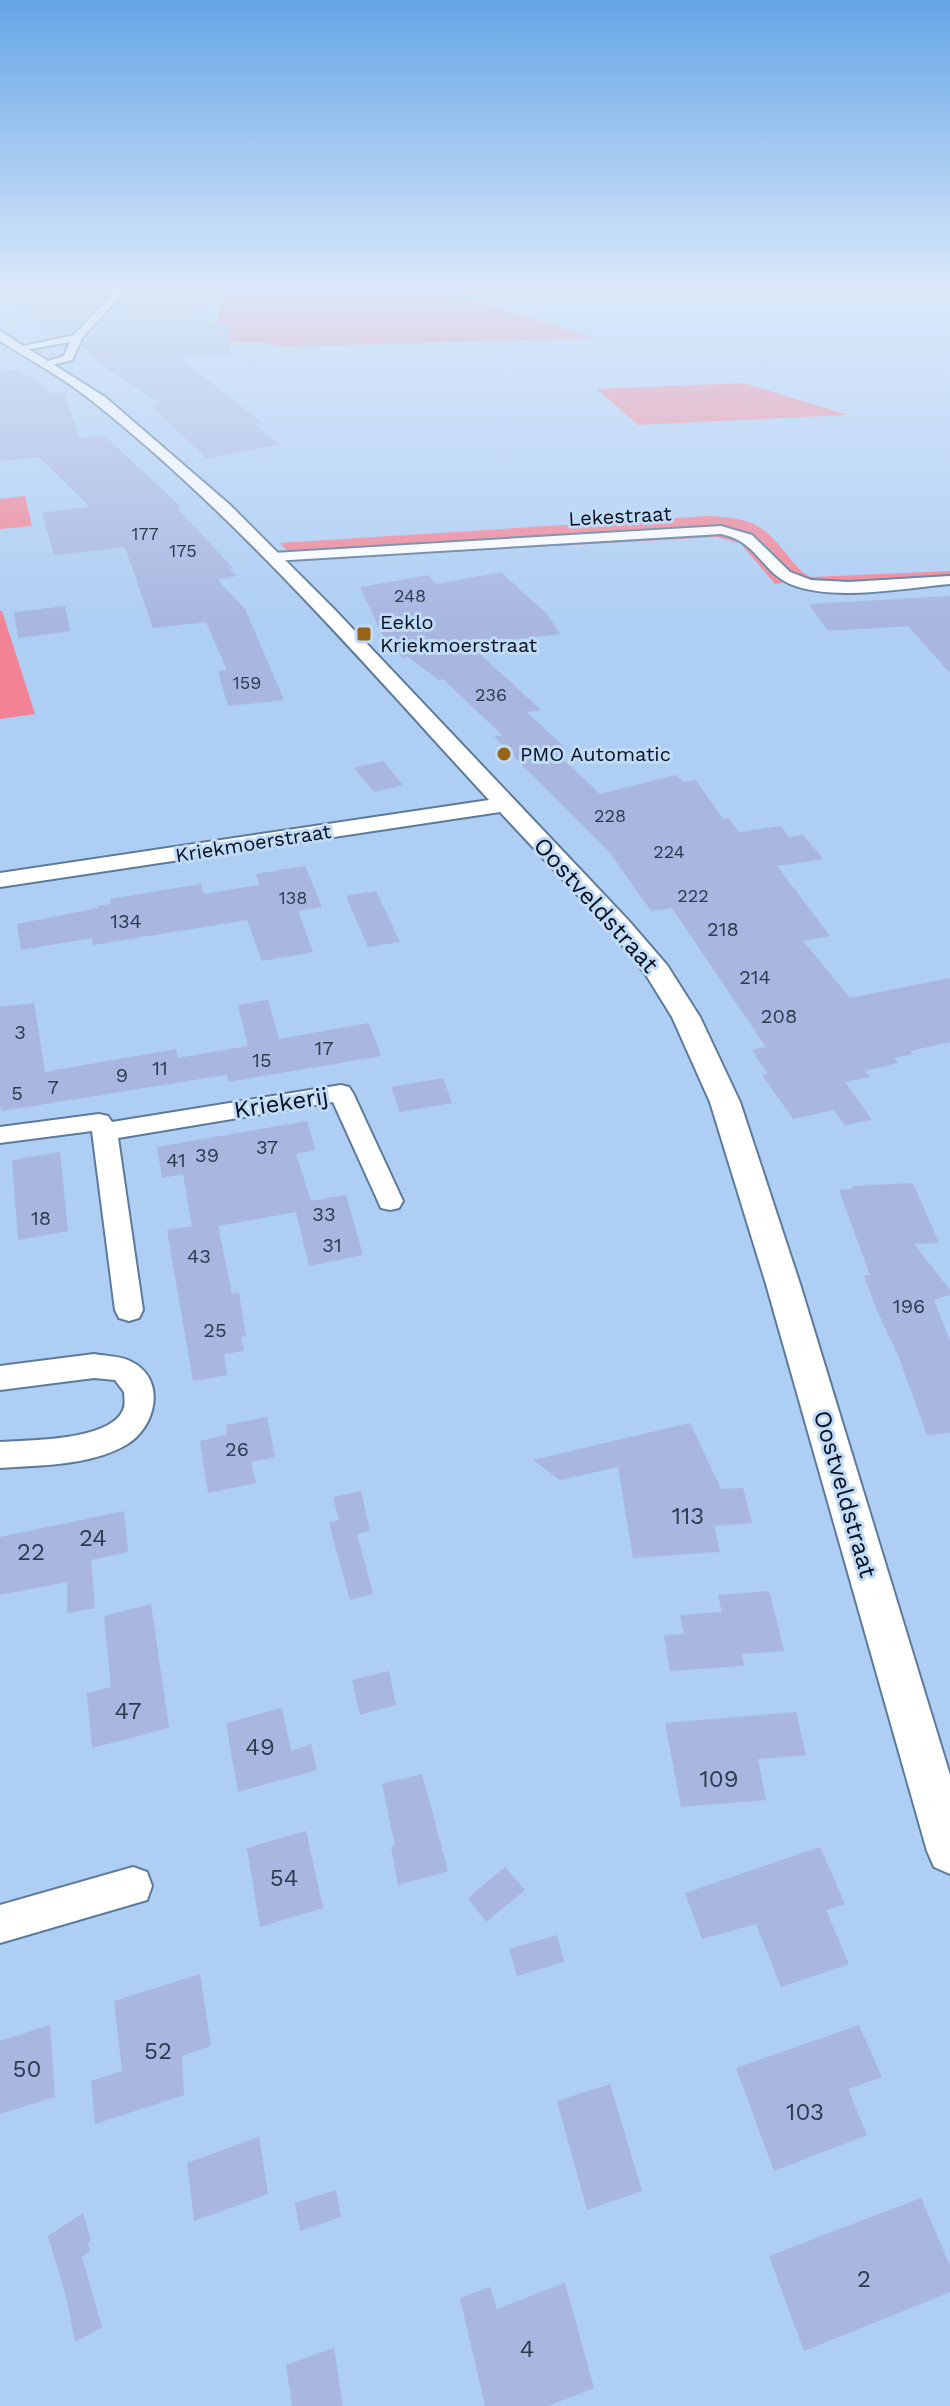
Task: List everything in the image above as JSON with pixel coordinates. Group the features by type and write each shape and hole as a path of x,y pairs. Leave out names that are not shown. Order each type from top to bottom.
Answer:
{"street":[{"name":"Oostveldstraat","path":"100,401 120,415 273,557 620,926 657,971 707,1060 725,1102 783,1284 950,1851"},
{"name":"Lekestraat","path":"273,557 721,530 748,536 787,575 807,584 831,586 950,580"},
{"name":"Kriekmoerstraat","path":"0,880 506,804"},
{"name":"Kriekerij","path":"0,1135 99,1122 105,1132 341,1093 390,1201"},
{"path":"105,1132 129,1310"},
{"path":"0,1378 94,1366 123,1370 139,1388 138,1413 119,1435 88,1446 0,1455"},
{"path":"0,1924 133,1886"}],"shaded area":[{"path":"611,401 803,401 848,415 638,425"},
{"path":"25,496 32,526 0,529 0,499"},
{"path":"707,516 742,520 763,529 802,572 811,577 950,571 950,577 858,584 808,579 781,564 754,537 742,530 725,527 703,527 746,541 786,582 775,584 740,543 717,537 295,560 280,543"},
{"path":"2,611 35,714 0,719"}],"building":[{"path":"0,401 67,401 80,438 104,435 181,507 177,508 233,568 230,569 237,576 218,580 245,609 284,700 228,706 218,671 227,670 206,622 153,628 125,547 54,555 42,513 90,507 39,457 0,461"},
{"path":"157,401 235,401 261,422 254,424 280,445 206,458 151,406 161,404"},
{"path":"501,572 547,614 560,634 470,645 541,710 527,712 565,748 554,751 600,794 676,775 684,782 696,780 723,819 728,818 739,832 781,826 789,837 803,835 823,859 777,866 830,936 803,941 850,998 950,978 950,1042 910,1051 913,1054 894,1058 898,1063 865,1071 870,1077 845,1082 872,1120 845,1125 834,1110 793,1119 762,1075 768,1074 752,1050 766,1047 672,908 651,911 610,853 494,737 502,735 443,679 439,680 408,657 402,658 391,640 385,640 360,587 428,575 436,584"},
{"path":"950,596 950,673 908,626 828,631 809,604"},
{"path":"65,606 70,631 18,638 14,612"},
{"path":"383,761 403,785 374,792 354,768"},
{"path":"305,866 322,907 298,911 313,952 262,961 247,920 93,945 92,938 21,950 17,924 98,908 111,904 110,899 201,884 204,894 259,885 256,874"},
{"path":"376,891 400,942 368,947 346,896"},
{"path":"268,1000 279,1039 369,1023 381,1056 228,1082 227,1075 2,1111 0,1107 0,1007 34,1003 45,1072 176,1049 178,1058 248,1046 238,1005"},
{"path":"443,1078 452,1103 400,1112 391,1087"},
{"path":"307,1121 315,1150 296,1154 311,1201 346,1195 363,1255 309,1266 296,1212 218,1226 232,1294 239,1293 246,1336 241,1337 244,1351 224,1354 227,1375 193,1381 167,1230 192,1226 183,1174 162,1178 157,1147"},
{"path":"60,1152 68,1231 18,1240 12,1160"},
{"path":"913,1183 939,1243 914,1244 950,1290 950,1295 934,1300 950,1341 950,1433 927,1435 898,1355 875,1306 864,1275 870,1275 839,1190 853,1189 852,1186"},
{"path":"267,1417 275,1457 251,1462 256,1483 208,1493 200,1441 227,1435 226,1425"},
{"path":"690,1423 721,1489 743,1488 752,1523 714,1526 720,1552 633,1558 618,1467 560,1480 533,1460"},
{"path":"361,1491 370,1531 357,1534 373,1594 350,1600 329,1523 339,1520 333,1497"},
{"path":"124,1511 128,1552 91,1560 95,1608 67,1613 67,1582 0,1595 0,1537"},
{"path":"769,1591 784,1651 742,1654 744,1666 670,1671 664,1635 684,1634 680,1615 722,1612 718,1595"},
{"path":"151,1604 169,1728 92,1748 87,1693 111,1687 104,1616"},
{"path":"389,1671 396,1705 360,1715 352,1680"},
{"path":"282,1708 291,1751 311,1744 317,1770 238,1792 226,1723"},
{"path":"796,1712 806,1755 758,1759 766,1800 681,1807 665,1723"},
{"path":"422,1774 448,1871 398,1885 391,1847 395,1846 382,1784"},
{"path":"306,1831 323,1908 260,1927 247,1848"},
{"path":"820,1847 845,1904 826,1910 849,1964 781,1987 756,1924 702,1939 685,1893"},
{"path":"505,1867 525,1890 486,1922 468,1898"},
{"path":"557,1935 564,1962 517,1976 509,1949"},
{"path":"200,1974 211,2046 182,2056 184,2095 95,2124 91,2081 122,2071 114,2001"},
{"path":"50,2025 55,2097 0,2114 0,2041"},
{"path":"859,2025 882,2077 848,2089 867,2135 774,2171 736,2068"},
{"path":"610,2084 642,2191 587,2210 557,2101"},
{"path":"259,2137 268,2194 194,2221 187,2163"},
{"path":"336,2190 341,2217 300,2231 295,2203"},
{"path":"921,2198 950,2266 950,2292 804,2351 769,2256"},
{"path":"83,2213 91,2240 88,2243 90,2251 82,2257 102,2327 75,2342 67,2300 48,2236"},
{"path":"565,2283 594,2388 548,2406 485,2406 460,2298 490,2287 497,2309"},
{"path":"334,2348 343,2406 292,2406 286,2365"}],"place":[{"name":"Eeklo Kriekmoerstraat","path":"364,634"},
{"name":"PMO Automatic","path":"504,754"}]}
